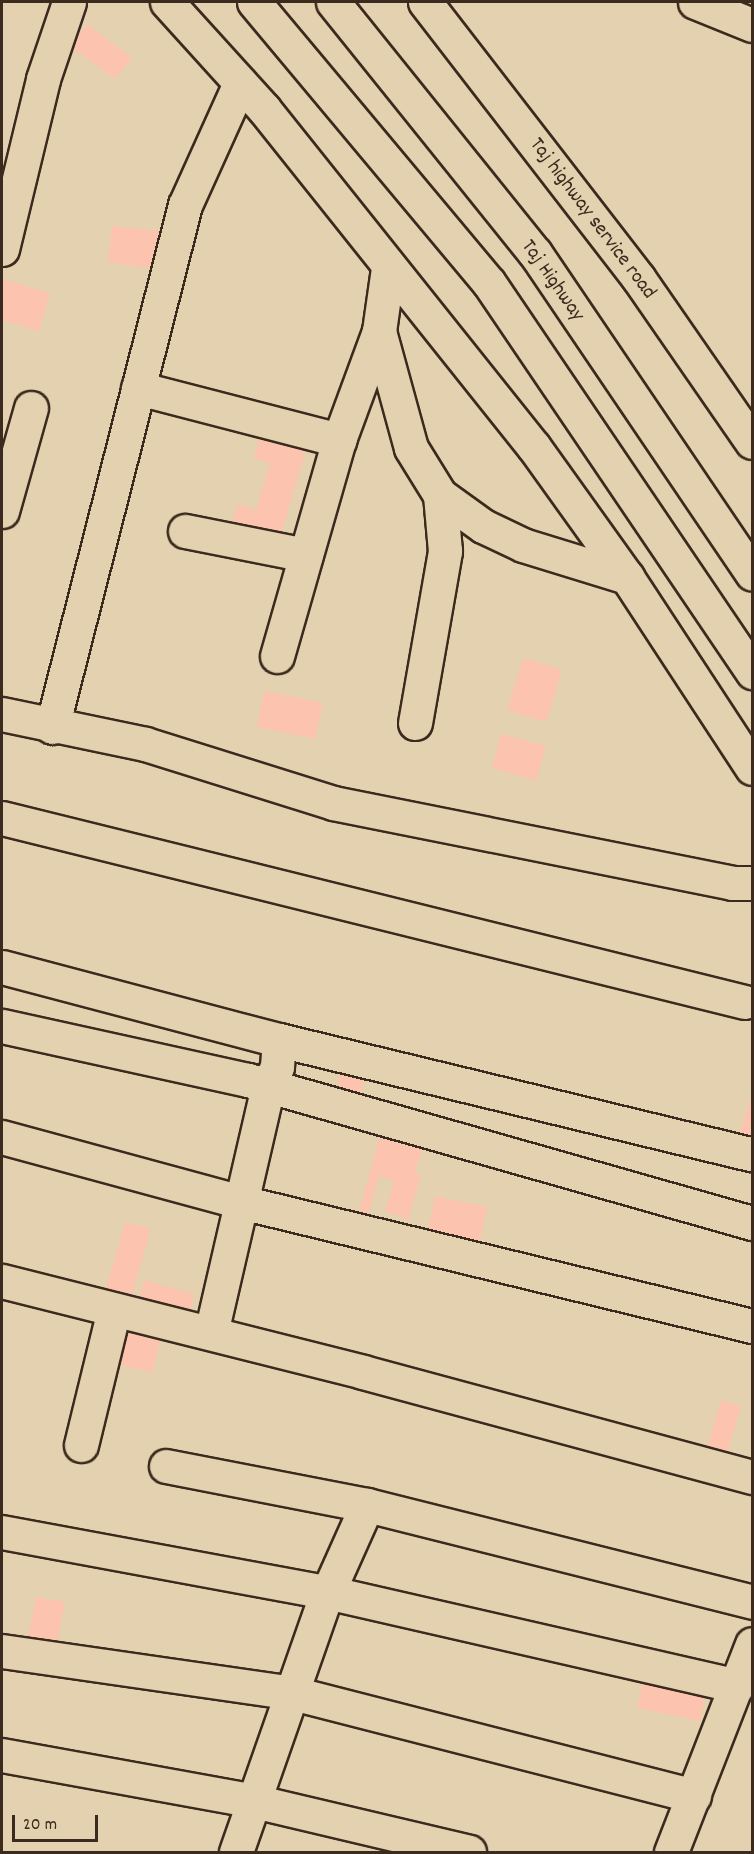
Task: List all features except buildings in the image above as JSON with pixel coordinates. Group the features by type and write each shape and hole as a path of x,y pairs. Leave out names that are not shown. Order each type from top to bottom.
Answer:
{"street":[{"path":"2,249 43,79 69,2"},
{"path":"167,2 240,82 534,447 627,577 753,768"},
{"path":"254,2 489,283 753,672"},
{"name":"Taj Highway","path":"333,2 535,253 753,574"},
{"name":"Taj highway service road","path":"425,2 639,279 753,442"},
{"path":"695,2 753,25"},
{"path":"52,727 185,205 240,82"},
{"path":"277,656 339,440 379,331 388,268"},
{"path":"379,331 411,448 440,495 483,526 523,545 627,577"},
{"path":"138,388 339,440"},
{"path":"2,511 31,408"},
{"path":"415,723 445,551 440,495"},
{"path":"185,531 306,555"},
{"path":"2,714 52,727 145,744 333,803 732,883 753,883"},
{"path":"2,818 745,1002"},
{"path":"2,967 279,1040 753,1154"},
{"path":"2,1026 268,1086 753,1223"},
{"path":"211,1333 268,1086 277,1067 279,1040"},
{"path":"2,1137 241,1202 753,1326"},
{"path":"2,1281 211,1333 753,1477"},
{"path":"81,1445 114,1310"},
{"path":"166,1466 367,1505 753,1602"},
{"path":"236,1852 327,1592 367,1505"},
{"path":"2,1532 327,1592 737,1686"},
{"path":"671,1852 753,1644"},
{"path":"2,1652 293,1693 694,1796"},
{"path":"2,1755 254,1801 469,1852"}]}
